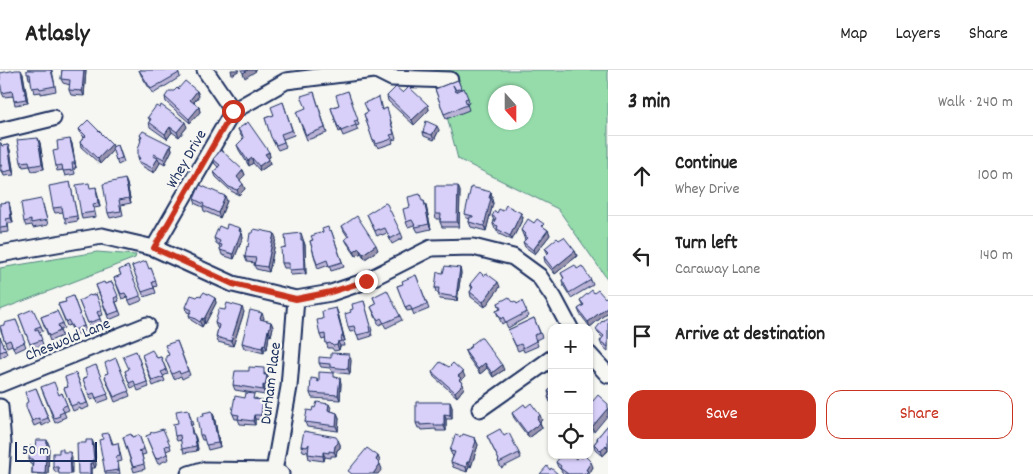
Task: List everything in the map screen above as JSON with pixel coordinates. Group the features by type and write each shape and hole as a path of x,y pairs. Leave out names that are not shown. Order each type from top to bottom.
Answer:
{"street":[{"path":"205,70 233,111 286,82 375,70 392,78 450,80"},
{"name":"Whey Drive","path":"154,248 233,111"},
{"path":"0,130 53,118"},
{"path":"0,254 102,236 154,248 233,284 296,299 331,292 366,281 431,248 473,247 513,257 539,276 554,298 568,324"},
{"name":"Durham Place","path":"277,472 289,387 296,299"},
{"name":"Cheswold Lane","path":"0,384 147,325"},
{"path":"593,358 608,375"},
{"path":"480,409 548,361"},
{"path":"0,407 3,443 1,474"},
{"path":"189,474 202,470 277,472"}],"green space":[{"path":"435,70 608,70 608,280 558,209 458,159"},
{"path":"97,252 136,255 135,258 0,310 0,268"}],"building":[{"path":"21,70 26,99 14,101 12,91 2,93 0,73"},
{"path":"27,70 51,70 55,86 40,89 39,87 32,88 30,74 27,74"},
{"path":"62,70 84,70 82,91 69,90 70,80 61,79"},
{"path":"139,70 177,70 179,73 151,89"},
{"path":"458,80 461,88 456,90 453,85 456,92 464,88 468,98 465,99 467,105 444,114 435,89"},
{"path":"185,81 197,91 190,100 199,107 189,119 165,97 169,91 178,89"},
{"path":"396,87 403,93 409,87 428,105 412,120 387,96"},
{"path":"348,91 358,120 354,121 356,125 341,131 331,108 339,105 336,95"},
{"path":"314,92 325,128 306,135 296,112 306,108 301,96"},
{"path":"379,97 382,110 387,108 394,134 390,135 392,138 389,140 376,144 375,140 373,141 364,114 368,112 364,103"},
{"path":"283,102 292,130 281,134 284,142 276,145 271,137 265,118 274,115 271,107"},
{"path":"161,105 185,122 177,132 170,127 165,134 149,122 151,119 148,117 156,106 160,108"},
{"path":"88,120 112,144 98,159 80,142 86,136 79,129"},
{"path":"426,121 437,126 432,135 423,132"},
{"path":"248,122 269,152 265,154 269,159 259,166 252,158 248,161 237,145 244,138 238,129"},
{"path":"143,131 171,145 164,159 154,154 153,156 158,158 152,168 138,161 140,158 138,157 138,149 142,136 140,135"},
{"path":"38,138 42,164 30,166 29,161 21,162 17,140"},
{"path":"70,139 75,163 72,163 73,170 63,171 62,165 56,166 53,151 58,150 57,141"},
{"path":"0,143 2,146 8,145 12,170 3,172 2,165 0,166"},
{"path":"118,145 122,158 116,160 112,148"},
{"path":"221,150 243,170 237,177 243,184 237,190 229,187 214,172 220,165 213,159"},
{"path":"125,179 129,198 119,200 121,211 108,213 103,184"},
{"path":"70,182 77,216 64,218 62,207 53,208 49,186"},
{"path":"89,183 90,188 96,187 98,203 93,204 94,212 81,214 76,185"},
{"path":"200,185 225,196 218,213 203,206 204,204 194,199"},
{"path":"435,186 458,186 457,222 440,222 441,214 435,214"},
{"path":"471,187 491,192 484,226 469,222 470,217 473,216 465,214"},
{"path":"420,194 422,201 424,201 429,224 416,227 412,220 406,222 403,209 410,207 408,197"},
{"path":"41,199 47,220 31,223 31,220 24,222 21,203"},
{"path":"9,202 11,218 6,219 8,227 0,228 0,203"},
{"path":"385,203 401,233 390,239 385,228 375,231 367,214"},
{"path":"506,205 521,213 510,236 497,229 498,226 493,224 496,218 492,216 495,211 497,213 499,209 503,211"},
{"path":"357,216 376,245 363,254 359,248 354,251 345,239 349,236 342,226"},
{"path":"528,219 534,223 537,219 548,230 533,250 523,242 527,238 521,230"},
{"path":"227,224 240,228 239,231 241,232 233,254 220,250 222,245 219,244 220,241 214,238 219,226 226,229"},
{"path":"328,227 329,231 331,230 342,262 329,266 327,260 317,264 310,241 313,240 311,236 323,232 322,229"},
{"path":"254,229 274,233 267,267 254,265 256,258 245,257 250,233 253,233"},
{"path":"301,233 304,269 289,270 289,263 282,263 281,248 286,247 285,235"},
{"path":"564,237 575,251 553,269 544,257 549,252 545,248 557,238 559,240"},
{"path":"146,261 156,281 152,282 154,288 142,292 132,266"},
{"path":"575,265 577,269 582,266 591,280 569,293 562,280 564,278 561,273"},
{"path":"128,266 140,294 140,296 129,300 125,293 121,294 114,278 121,275 119,270"},
{"path":"445,266 460,268 456,297 438,294 439,288 435,288 437,272 443,273"},
{"path":"480,272 484,276 486,273 498,282 483,302 470,292 473,287 470,284"},
{"path":"416,275 427,304 412,310 410,305 405,307 397,286 403,284 402,281"},
{"path":"104,282 105,284 112,282 118,296 114,298 119,311 108,315 96,285"},
{"path":"387,290 400,316 384,323 381,318 378,320 371,307 376,304 373,297"},
{"path":"592,290 594,293 598,290 605,298 608,295 608,306 588,322 578,309 584,305 580,300"},
{"path":"204,292 215,298 204,319 202,318 200,322 189,315 192,310 186,307 191,295 197,297 201,296"},
{"path":"96,294 102,310 97,312 100,319 88,323 79,301"},
{"path":"73,296 84,326 74,330 68,320 66,322 58,304 66,302 65,299"},
{"path":"509,297 517,304 522,301 527,312 506,323 503,317 501,319 496,311 501,309 498,303"},
{"path":"364,301 371,326 369,326 370,332 357,335 354,326 348,327 345,314 351,312 350,310 353,309 352,304"},
{"path":"227,303 242,307 231,341 216,337 219,325 215,323 219,309 225,310"},
{"path":"336,308 343,336 341,337 342,341 333,346 330,343 326,344 325,334 320,335 317,320 323,319 322,311"},
{"path":"33,309 41,326 35,328 35,330 38,329 42,340 30,344 19,315"},
{"path":"250,310 262,313 260,319 271,322 265,345 263,344 262,348 242,343"},
{"path":"57,311 63,323 58,325 60,331 49,336 41,317"},
{"path":"608,316 608,347 600,341 604,336 596,329"},
{"path":"534,318 540,333 534,335 536,341 523,348 521,344 516,346 508,330"},
{"path":"16,320 25,342 13,347 10,340 5,342 0,326"},
{"path":"0,337 6,350 0,352"},
{"path":"482,338 502,365 492,373 485,363 478,369 465,351"},
{"path":"177,341 188,371 180,374 179,371 172,374 166,360 166,356 169,355 165,345"},
{"path":"152,350 157,358 161,357 166,370 161,372 164,377 152,381 142,355"},
{"path":"136,351 147,382 136,386 134,381 129,383 125,371 129,369 123,356"},
{"path":"331,353 349,354 348,369 330,367 330,364 319,363 319,357 331,358"},
{"path":"116,358 129,391 114,397 105,377 105,374 108,373 105,363"},
{"path":"440,362 449,367 453,363 463,372 458,376 463,384 455,392 432,372"},
{"path":"96,365 108,394 96,398 94,393 89,395 83,379 87,377 85,369"},
{"path":"249,367 264,368 264,375 267,375 263,390 233,385 235,371 249,371"},
{"path":"319,372 334,373 334,377 340,378 338,395 310,393 311,378 317,379 319,382"},
{"path":"76,373 87,403 71,406 64,388 68,387 65,377"},
{"path":"54,382 59,395 62,393 67,405 62,407 64,412 59,414 60,416 54,418 41,387"},
{"path":"36,388 48,418 32,421 26,407 28,402 25,392"},
{"path":"246,393 254,394 253,399 263,400 261,415 254,415 253,421 238,419 239,415 232,412 235,396 245,398"},
{"path":"598,395 608,404 608,408 593,426 593,414 593,401"},
{"path":"317,402 329,404 328,410 337,413 336,426 305,422 307,410 312,411"},
{"path":"416,402 450,402 450,415 444,414 444,426 434,426 435,424 420,425 420,423 416,423"},
{"path":"531,403 540,415 537,418 540,423 527,433 512,413 524,404 526,407"},
{"path":"188,409 196,446 182,449 180,435 175,436 173,424 178,423 176,411"},
{"path":"212,411 218,443 206,445 203,435 200,435 197,417 204,416 203,413"},
{"path":"608,425 608,447 606,445 601,451 594,444"},
{"path":"163,429 170,445 165,446 167,454 157,459 146,436"},
{"path":"500,429 504,436 509,433 519,453 499,463 487,436"},
{"path":"304,431 336,437 338,443 335,446 334,452 323,452 323,456 308,454 309,444 307,447 301,446"},
{"path":"109,433 112,444 118,443 120,456 116,457 119,470 105,472 99,440 103,439 102,434"},
{"path":"131,434 132,437 139,435 144,449 138,451 141,452 144,464 133,467 123,437"},
{"path":"463,434 475,438 476,441 466,467 451,462 455,452 450,451 455,435 461,437"},
{"path":"36,440 47,440 45,474 32,473 33,459 29,459 30,446 35,447"},
{"path":"86,440 92,440 94,460 93,463 90,463 90,474 78,474 77,443 86,443"},
{"path":"367,448 378,456 376,460 380,464 373,474 352,474 348,471"},
{"path":"59,449 63,449 63,452 70,452 71,474 59,474 58,467 53,467 53,453 59,453"},
{"path":"559,459 588,459 591,462 586,470 588,471 586,474 568,474 556,462"},
{"path":"547,466 550,470 551,468 558,474 540,474"}],"route":[{"path":"233,111 154,248 233,284 296,299 331,292 366,281"}]}
